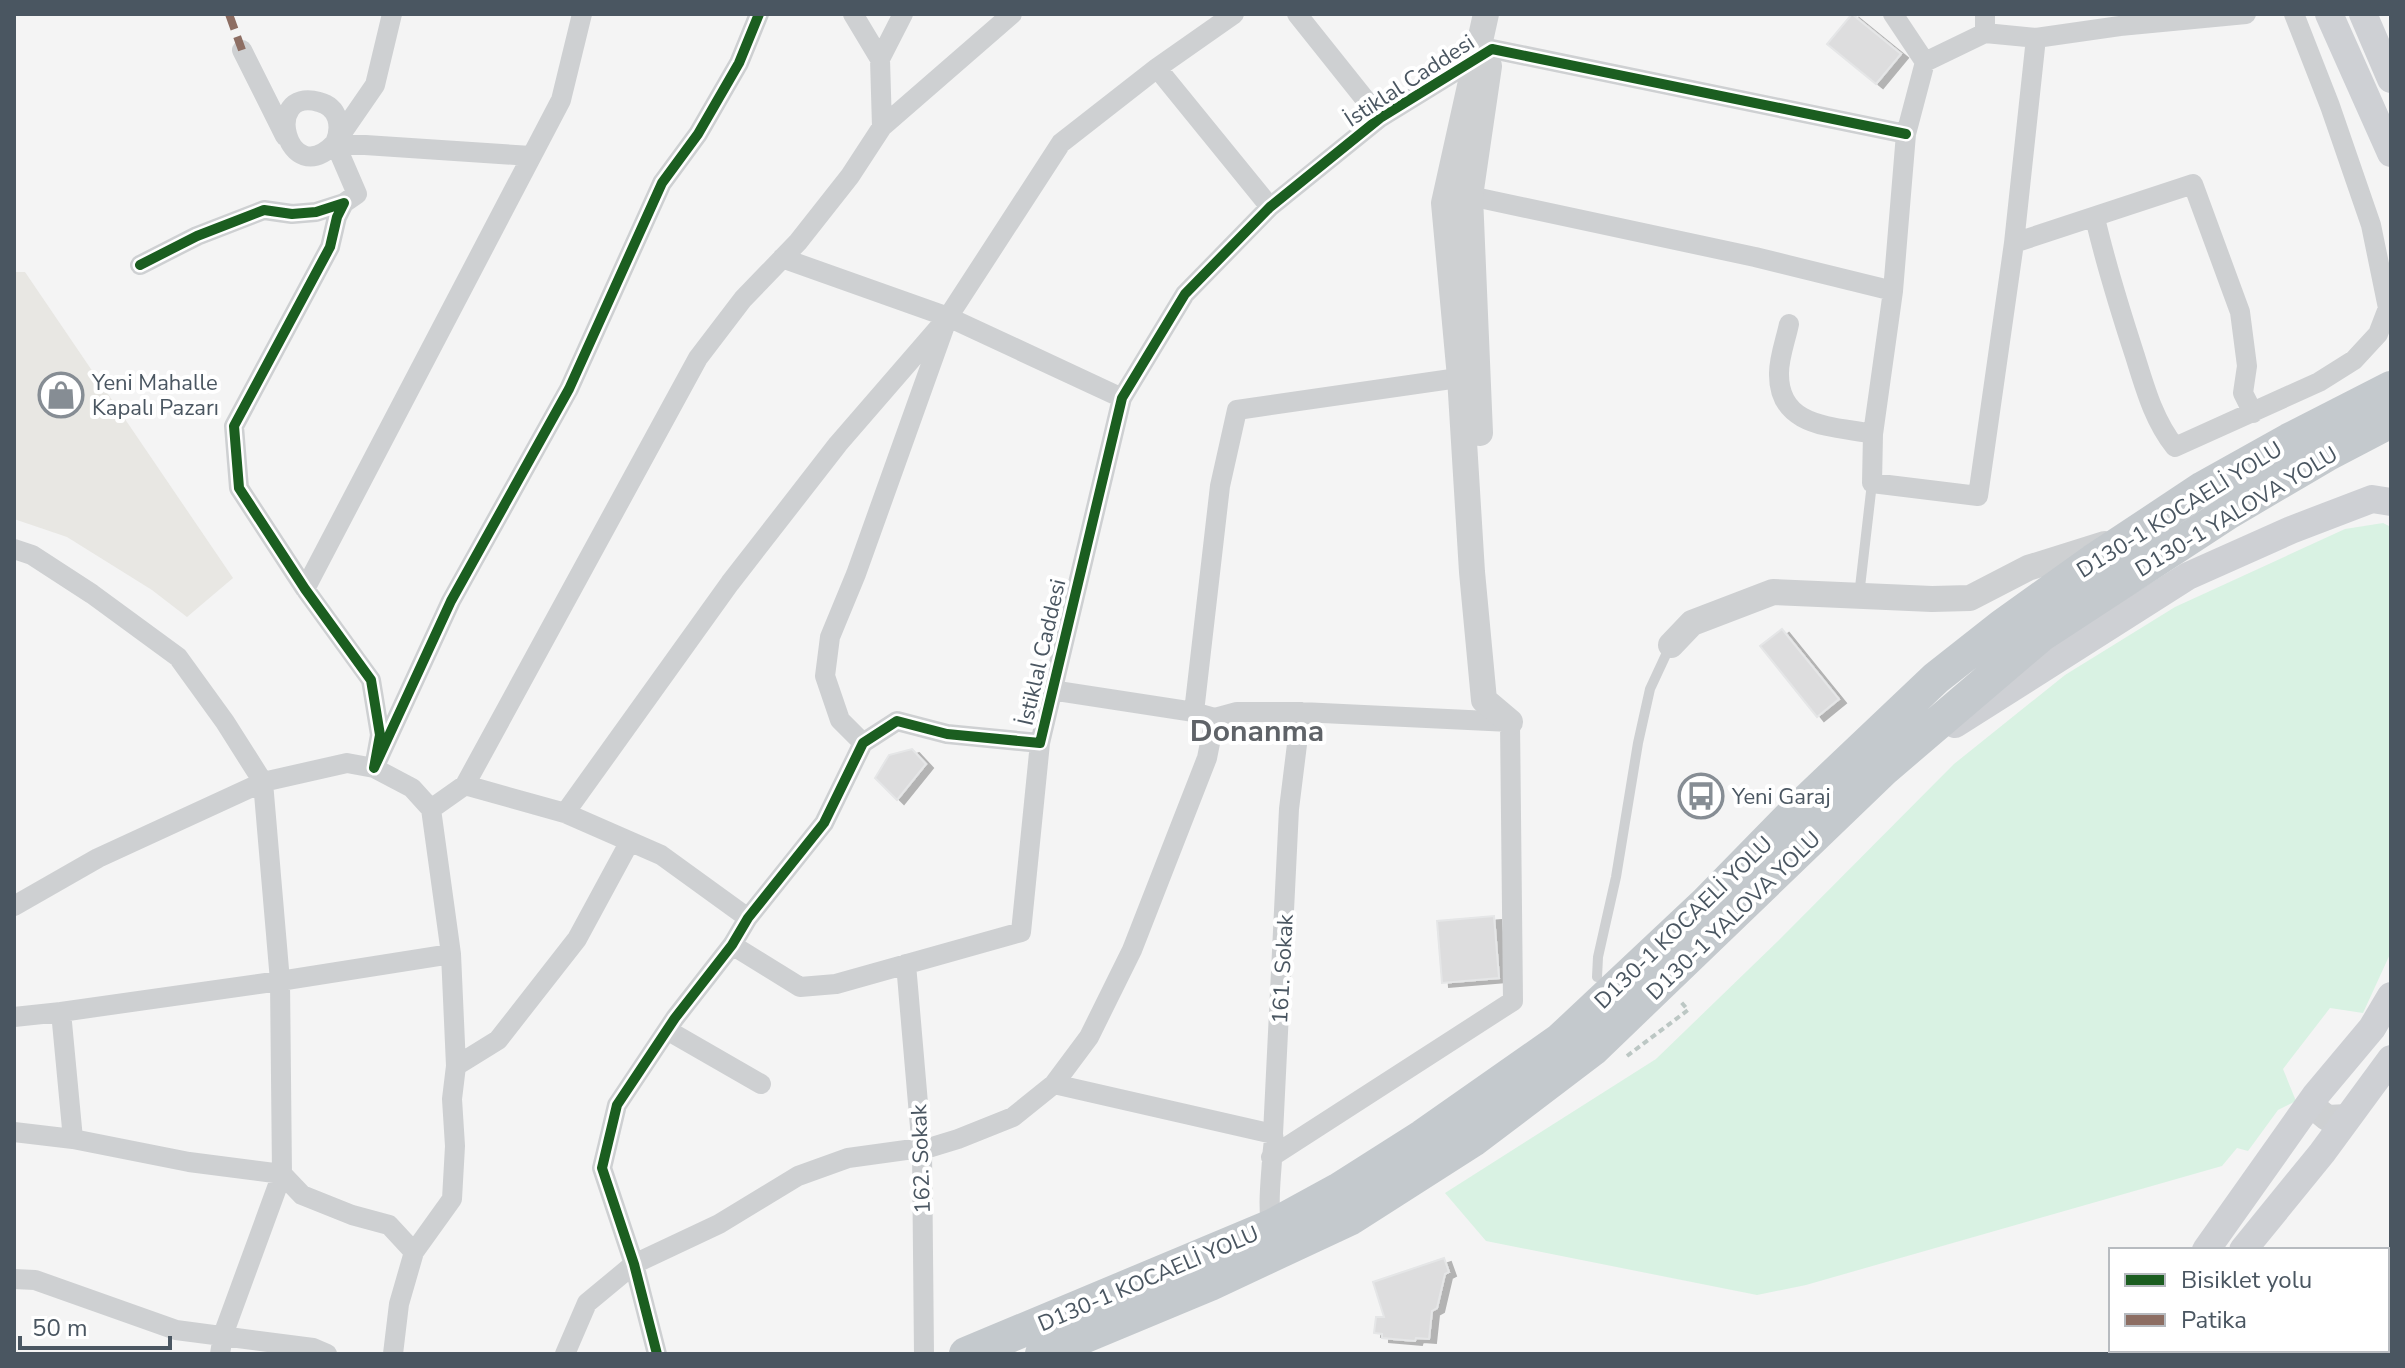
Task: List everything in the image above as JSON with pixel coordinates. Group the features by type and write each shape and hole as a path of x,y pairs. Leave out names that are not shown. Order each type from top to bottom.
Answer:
{"highway":[{"name":"D130-1 KOCAELİ YOLU","path":"966,1354 1272,1226 1338,1190 1423,1136 1560,1040 1706,903 1797,810 1936,678 2093,561 2203,488 2391,388"},
{"name":"D130-1 YALOVA YOLU","path":"1042,1354 1210,1284 1351,1218 1473,1140 1593,1049 1884,769 2041,635 2229,512 2391,421"}],"main road":[{"path":"2331,16 2351,22 2367,16 2391,79"},
{"path":"2331,16 2391,153"},
{"path":"1884,769 2188,576 2391,485"},
{"path":"2291,530 2372,499 2391,502"},
{"path":"2207,1248 2315,1096 2372,1028 2391,996"},
{"path":"2245,1248 2391,1059"}],"street":[{"path":"242,50 292,147 306,155 322,153 335,143 375,85 392,14"},
{"path":"305,589 561,100 582,14"},
{"path":"374,768 451,601 569,389 662,183 698,134 739,63 759,14"},
{"path":"853,14 880,59"},
{"path":"882,127 880,59 903,14"},
{"path":"431,809 465,785 698,358 743,299 782,258 850,176 882,127 1012,14"},
{"path":"565,813 730,583 838,444 948,317 1061,143 1157,68 1234,14"},
{"path":"1297,14 1380,118"},
{"path":"1271,1157 1513,1001 1510,722 1494,706 1481,571 1470,376 1470,196 1486,14"},
{"path":"1470,376 1444,203 1484,54 1498,14"},
{"path":"1893,14 1925,62"},
{"path":"2036,38 2014,243 1978,496 1872,483 1873,434 1893,291 1906,134 1925,62 1985,23 2036,38 2119,20 2246,14"},
{"path":"2095,218 2112,287 2145,387 2162,431 2175,447 2319,382 2354,360 2378,334 2388,308 2371,225 2294,14"},
{"path":"1484,54 1906,134"},
{"name":"İstiklal Caddesi","path":"863,743 897,721 947,734 1040,743 1122,398 1185,294 1270,207 1380,118 1484,54"},
{"path":"1157,68 1270,207"},
{"path":"331,108 375,85"},
{"path":"140,265 197,236 264,210 292,214 316,212 344,203 357,194 335,143 339,128 331,108 324,103 308,100 292,108 284,123 287,140"},
{"path":"335,143 531,156"},
{"path":"2014,243 2193,184 2240,312 2247,366 2243,393 2253,413"},
{"path":"1444,203 1470,196 1755,257 1893,291"},
{"path":"344,203 337,217 330,247 234,426 239,488 305,589 371,680 380,735 374,768"},
{"path":"782,258 948,317 1122,398"},
{"path":"657,1354 634,1264 602,1168 617,1105 748,918 824,823 863,743 840,720 825,676 830,637 856,574 948,317"},
{"path":"1789,324 1779,373 1784,402 1803,420 1873,434"},
{"path":"1194,712 1220,486 1237,410 1470,376"},
{"path":"1671,645 1692,623 1773,592 1970,598 2028,568 2094,549 2141,528"},
{"path":"14,549 32,555 92,594 178,657 263,782 280,981 282,1174 222,1345"},
{"path":"1051,690 1215,718 1237,712 1301,712 1510,722"},
{"name":"161. Sokak","path":"1272,1226 1268,1212 1272,1194 1271,1157 1275,1144 1273,1134 1289,809 1301,712"},
{"path":"565,1354 587,1303 634,1264 719,1224 798,1176 848,1158 922,1150 1013,1117 1054,1084 1089,1037 1132,950 1207,758 1215,718"},
{"path":"732,945 800,987 836,984 1021,932 1040,743"},
{"path":"14,906 98,858 263,782 347,763 374,768 412,788 431,809 451,954 456,1066 452,1099 455,1146 452,1199 414,1252 399,1304 393,1354"},
{"path":"465,785 565,813 661,855 748,918"},
{"path":"456,1066 498,1040 577,939 629,843"},
{"path":"14,1017 451,954"},
{"name":"162. Sokak","path":"906,964 922,1150 924,1354"},
{"path":"61,1012 73,1139"},
{"path":"667,1030 761,1084"},
{"path":"1054,1084 1273,1134"},
{"path":"2315,1096 2315,1108 2327,1118 2348,1117"},
{"path":"14,1132 73,1139 189,1162 282,1174 302,1195 352,1215 389,1225 414,1252"},
{"path":"14,1279 35,1280 222,1345 313,1348 327,1354"}],"lane":[{"path":"1859,596 1872,483"},
{"path":"1597,977 1598,957 1616,877 1650,689 1671,645"}],"path":[{"path":"1654,1037 1688,1010"}],"shaded area":[{"name":"Yeni Mahalle Kapalı Pazarı","path":"14,272 25,272 233,578 187,617 152,590 67,537 14,519"}],"green space":[{"path":"2383,523 2391,527 2391,952 2363,1013 2330,1008 2283,1069 2296,1101 2278,1110 2248,1151 2237,1148 2222,1166 1806,1285 1757,1295 1486,1241 1445,1193 1656,1059 1954,764 2065,675 2175,607 2345,529"}],"building":[{"path":"1852,14 1901,54 1876,84 1827,44"},
{"path":"1782,629 1839,699 1817,717 1760,646"},
{"path":"912,749 926,764 897,800 875,778 889,755"},
{"path":"1494,916 1499,978 1442,983 1437,921"},
{"path":"1444,1258 1449,1272 1445,1274 1437,1308 1432,1311 1429,1339 1382,1338 1382,1334 1374,1333 1376,1317 1384,1317 1373,1282"}],"marked path":[{"path":"229,14 242,50"}],"cycle path":[{"path":"140,265 197,236 264,210 292,214 316,212 344,203 337,217 330,247 234,426 239,488 305,589 371,680 380,735 374,768 451,601 569,389 662,183 698,134 739,63 759,14"},
{"path":"657,1354 634,1264 602,1168 617,1105 675,1018 732,945 748,918 824,823 863,743 897,721 947,734 1040,743 1122,398 1185,294 1270,207 1380,118 1492,49 1906,134"}],"place":[{"name":"Yeni Mahalle Kapalı Pazarı","path":"61,395"},
{"name":"Yeni Garaj","path":"1701,796"}],"district":[{"name":"Donanma","path":"1257,731"}]}
